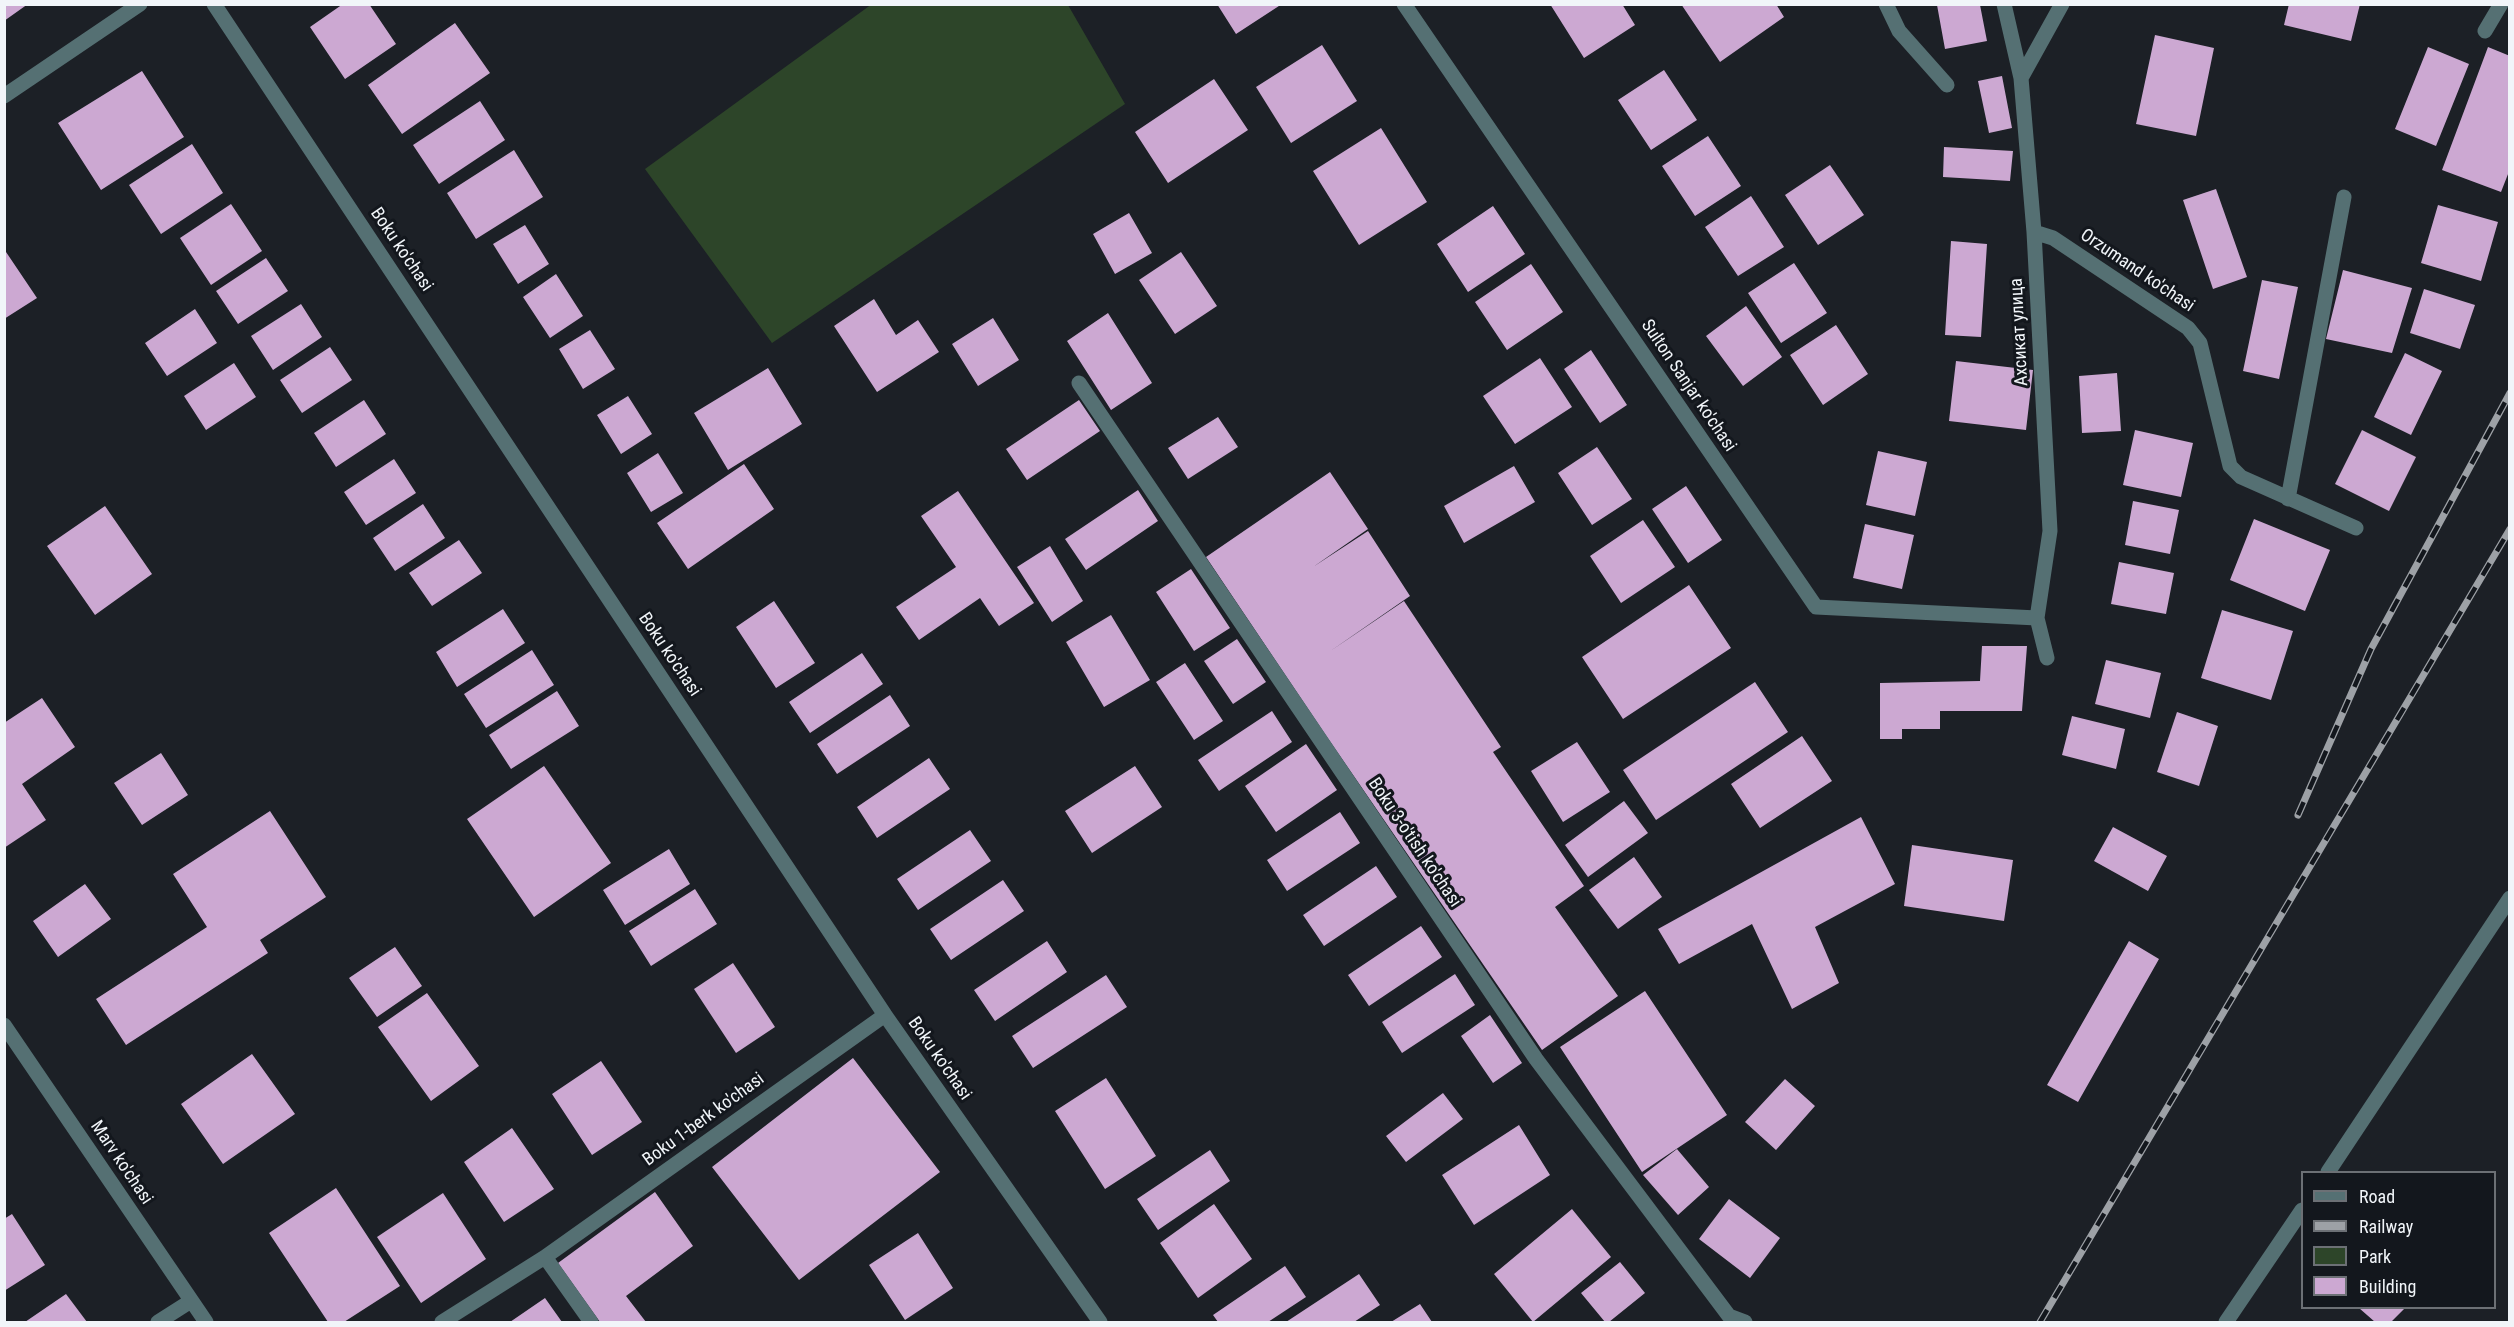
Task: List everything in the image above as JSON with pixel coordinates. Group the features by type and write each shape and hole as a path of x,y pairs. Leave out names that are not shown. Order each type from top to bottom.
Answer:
{"street":[{"path":"4,96 141,4"},
{"name":"Boku ko'chasi","path":"214,4 885,1015 1100,1323"},
{"name":"Sulton Sanjar ko'chasi","path":"1404,4 1816,607 2037,618"},
{"path":"1886,4 1899,31 1947,85"},
{"name":"Ахсикат улица","path":"2004,4 2021,78 2034,232 2050,531 2037,618 2047,658"},
{"path":"2021,78 2062,4"},
{"path":"2485,31 2501,4"},
{"path":"2288,499 2344,197"},
{"name":"Orzumand ko'chasi","path":"2034,232 2053,238 2188,328 2200,343 2230,466 2241,477 2356,528"},
{"name":"Boku 3-o'tish ko'chasi","path":"1079,383 1536,1059 1727,1319 1745,1323"},
{"path":"2329,1171 2510,898"},
{"name":"Boku 1-berk ko'chasi","path":"442,1323 545,1257 885,1015"},
{"name":"Marv ko'chasi","path":"4,1025 206,1323"},
{"path":"2226,1323 2301,1211"},
{"path":"545,1257 591,1323"},
{"path":"158,1323 191,1300"}],"green space":[{"path":"872,4 1068,5 1125,104 772,343 645,169"}],"building":[{"path":"4,4 28,4 4,21"},
{"path":"343,4 369,4 396,44 345,79 310,27"},
{"path":"1217,4 1282,4 1236,34"},
{"path":"1550,4 1622,4 1635,25 1584,58"},
{"path":"1681,4 1776,4 1784,17 1720,62"},
{"path":"2289,4 2360,4 2351,41 2284,25"},
{"path":"1937,5 1980,5 1987,41 1945,49"},
{"path":"455,23 490,73 402,134 368,85"},
{"path":"2155,35 2214,48 2196,136 2136,124"},
{"path":"1322,45 1357,101 1291,143 1256,87"},
{"path":"2428,47 2469,64 2436,146 2395,129"},
{"path":"2488,47 2510,56 2510,169 2501,192 2442,170"},
{"path":"1664,70 1697,120 1651,150 1618,100"},
{"path":"142,71 184,137 101,190 58,123"},
{"path":"2002,76 2012,128 1989,133 1978,81"},
{"path":"1214,79 1248,130 1168,183 1135,132"},
{"path":"480,101 505,140 439,184 413,145"},
{"path":"1381,128 1427,202 1359,245 1313,171"},
{"path":"1708,136 1741,186 1695,216 1662,166"},
{"path":"192,144 223,193 161,234 129,185"},
{"path":"1944,147 2013,151 2010,181 1943,177"},
{"path":"514,150 543,197 476,239 447,193"},
{"path":"1830,165 1864,215 1818,245 1785,195"},
{"path":"2216,189 2247,277 2213,289 2183,200"},
{"path":"1751,196 1784,247 1738,276 1705,227"},
{"path":"231,204 262,251 211,285 180,238"},
{"path":"2438,205 2498,222 2481,281 2421,263"},
{"path":"1493,206 1525,254 1468,292 1437,244"},
{"path":"1129,213 1152,253 1115,274 1093,234"},
{"path":"525,225 549,264 518,284 493,244"},
{"path":"1951,241 1987,244 1981,337 1945,335"},
{"path":"4,249 37,298 4,319"},
{"path":"1181,252 1217,306 1175,334 1139,280"},
{"path":"266,258 288,291 238,324 216,291"},
{"path":"1794,263 1827,313 1781,343 1748,293"},
{"path":"1531,264 1563,312 1507,350 1475,302"},
{"path":"2343,270 2412,288 2392,353 2326,339"},
{"path":"556,274 583,316 550,338 523,297"},
{"path":"2262,280 2298,287 2279,379 2243,371"},
{"path":"2424,289 2475,305 2460,349 2410,333"},
{"path":"874,299 896,335 918,320 939,352 877,392 834,326"},
{"path":"301,304 322,337 273,370 251,336"},
{"path":"1746,306 1782,357 1743,386 1706,336"},
{"path":"195,309 217,343 167,376 145,343"},
{"path":"1108,313 1152,383 1111,410 1067,341"},
{"path":"993,318 1019,360 978,386 952,344"},
{"path":"1836,325 1868,374 1823,405 1790,355"},
{"path":"590,330 615,369 583,389 559,349"},
{"path":"330,347 352,380 302,413 280,380"},
{"path":"1591,350 1627,405 1600,423 1564,369"},
{"path":"2405,353 2442,371 2411,435 2374,417"},
{"path":"1540,358 1572,407 1515,444 1483,396"},
{"path":"1956,361 2033,370 2026,430 1949,421"},
{"path":"234,363 256,397 206,430 184,396"},
{"path":"768,368 802,424 728,470 694,413"},
{"path":"2117,373 2121,431 2082,433 2079,376"},
{"path":"628,396 652,434 621,454 597,415"},
{"path":"364,400 386,434 336,467 314,433"},
{"path":"1079,400 1100,431 1027,480 1006,449"},
{"path":"1218,417 1238,447 1188,479 1168,448"},
{"path":"2135,430 2193,443 2181,497 2123,485"},
{"path":"2362,430 2416,457 2389,511 2335,484"},
{"path":"1597,447 1632,499 1592,525 1558,473"},
{"path":"1878,451 1927,462 1915,516 1866,505"},
{"path":"658,453 683,493 651,512 627,473"},
{"path":"394,459 416,493 366,525 344,492"},
{"path":"744,464 774,509 688,569 657,523"},
{"path":"1514,466 1535,502 1464,543 1444,506"},
{"path":"1330,472 1368,529 1313,567 1368,531 1410,596 1329,652 1404,601 1501,747 1493,752 1584,886 1555,907 1618,996 1542,1050 1206,557"},
{"path":"1686,486 1722,540 1688,563 1652,509"},
{"path":"1138,490 1158,521 1086,570 1065,539"},
{"path":"958,491 1034,603 999,626 980,598 919,640 896,607 956,567 921,516"},
{"path":"2133,501 2179,510 2170,554 2125,545"},
{"path":"423,504 445,538 395,571 373,538"},
{"path":"105,506 152,574 95,615 47,546"},
{"path":"2254,519 2330,550 2305,611 2230,580"},
{"path":"1643,520 1675,567 1621,603 1590,556"},
{"path":"1865,524 1914,535 1902,589 1853,578"},
{"path":"459,540 482,573 432,606 409,573"},
{"path":"1050,546 1083,601 1052,622 1017,567"},
{"path":"2119,562 2174,573 2166,614 2111,604"},
{"path":"1191,569 1230,628 1194,651 1156,592"},
{"path":"1689,585 1731,648 1623,719 1582,657"},
{"path":"774,601 815,663 776,688 736,627"},
{"path":"503,609 525,643 457,687 436,652"},
{"path":"2222,610 2293,631 2271,700 2201,678"},
{"path":"1111,615 1150,680 1104,707 1066,642"},
{"path":"1237,639 1266,682 1233,704 1204,661"},
{"path":"1982,646 2027,646 2022,711 1940,711 1940,729 1902,729 1902,739 1880,739 1880,683 1980,681"},
{"path":"532,650 554,685 486,728 464,694"},
{"path":"862,653 883,684 810,733 789,702"},
{"path":"2106,660 2161,673 2150,718 2095,704"},
{"path":"1185,663 1223,721 1194,740 1156,682"},
{"path":"1755,682 1788,732 1656,820 1623,770"},
{"path":"557,691 579,726 511,769 489,735"},
{"path":"890,695 910,726 837,774 817,744"},
{"path":"42,698 75,747 22,784 46,820 4,848 4,723"},
{"path":"1272,711 1292,742 1219,791 1198,760"},
{"path":"2177,712 2218,726 2199,786 2157,772"},
{"path":"2072,716 2125,729 2116,769 2062,755"},
{"path":"1802,736 1832,781 1760,828 1731,784"},
{"path":"1577,742 1610,792 1563,822 1531,771"},
{"path":"1306,744 1337,790 1276,832 1245,786"},
{"path":"161,753 188,795 142,825 114,783"},
{"path":"929,758 950,789 877,838 857,807"},
{"path":"544,766 611,863 534,917 467,819"},
{"path":"1135,766 1162,807 1092,853 1065,811"},
{"path":"1624,801 1648,833 1588,877 1565,845"},
{"path":"270,811 326,897 260,940 268,953 126,1045 96,999 207,927 173,874"},
{"path":"1340,812 1360,843 1287,891 1267,860"},
{"path":"1861,817 1895,884 1815,927 1839,983 1792,1009 1752,924 1679,964 1658,929"},
{"path":"2113,827 2167,856 2148,891 2094,861"},
{"path":"970,830 991,861 918,910 897,879"},
{"path":"1912,845 2013,860 2004,921 1904,906"},
{"path":"669,849 690,884 625,925 603,890"},
{"path":"1634,857 1662,897 1618,929 1589,890"},
{"path":"1376,866 1397,897 1324,946 1303,915"},
{"path":"1003,880 1024,911 951,960 930,929"},
{"path":"85,884 111,919 58,957 33,921"},
{"path":"695,889 717,924 651,966 629,931"},
{"path":"1421,926 1442,957 1369,1006 1348,975"},
{"path":"1047,941 1067,972 995,1021 974,990"},
{"path":"2129,941 2159,959 2078,1102 2047,1085"},
{"path":"395,947 422,986 377,1017 349,978"},
{"path":"733,963 775,1027 736,1053 694,989"},
{"path":"1455,974 1475,1005 1402,1053 1382,1022"},
{"path":"1106,975 1127,1007 1033,1068 1012,1036"},
{"path":"1645,991 1727,1115 1642,1172 1560,1047"},
{"path":"427,993 479,1066 431,1101 378,1027"},
{"path":"1490,1015 1522,1063 1493,1083 1461,1036"},
{"path":"252,1054 295,1114 223,1164 181,1104"},
{"path":"853,1058 940,1172 799,1280 712,1167"},
{"path":"601,1061 642,1122 592,1155 552,1094"},
{"path":"1106,1078 1156,1156 1105,1189 1055,1111"},
{"path":"1785,1079 1815,1106 1776,1150 1745,1122"},
{"path":"1443,1093 1463,1119 1406,1162 1386,1136"},
{"path":"1519,1125 1550,1175 1474,1225 1442,1175"},
{"path":"512,1128 554,1189 504,1222 464,1162"},
{"path":"1677,1149 1709,1187 1678,1215 1643,1175"},
{"path":"1210,1150 1230,1181 1158,1230 1137,1199"},
{"path":"336,1188 400,1286 344,1322 328,1322 269,1233"},
{"path":"655,1192 693,1246 626,1296 646,1322 600,1322 558,1263"},
{"path":"443,1193 486,1259 421,1303 377,1237"},
{"path":"1729,1199 1780,1238 1750,1278 1699,1239"},
{"path":"1214,1204 1252,1259 1198,1298 1160,1243"},
{"path":"1572,1209 1611,1257 1533,1322 1494,1274"},
{"path":"12,1214 45,1265 4,1291 4,1219"},
{"path":"918,1233 953,1288 905,1320 869,1265"},
{"path":"1620,1262 1645,1293 1609,1322 1605,1322 1581,1293"},
{"path":"1285,1266 1306,1297 1268,1322 1218,1322 1213,1315"},
{"path":"1359,1274 1380,1305 1354,1322 1286,1322"},
{"path":"66,1294 87,1322 25,1322"},
{"path":"545,1298 562,1322 510,1322"},
{"path":"1420,1304 1432,1322 1391,1322"},
{"path":"2360,1309 2404,1309 2391,1322 2375,1322"}],"railway":[{"path":"2298,815 2371,649 2510,393"},
{"path":"2040,1322 2510,529"}]}
